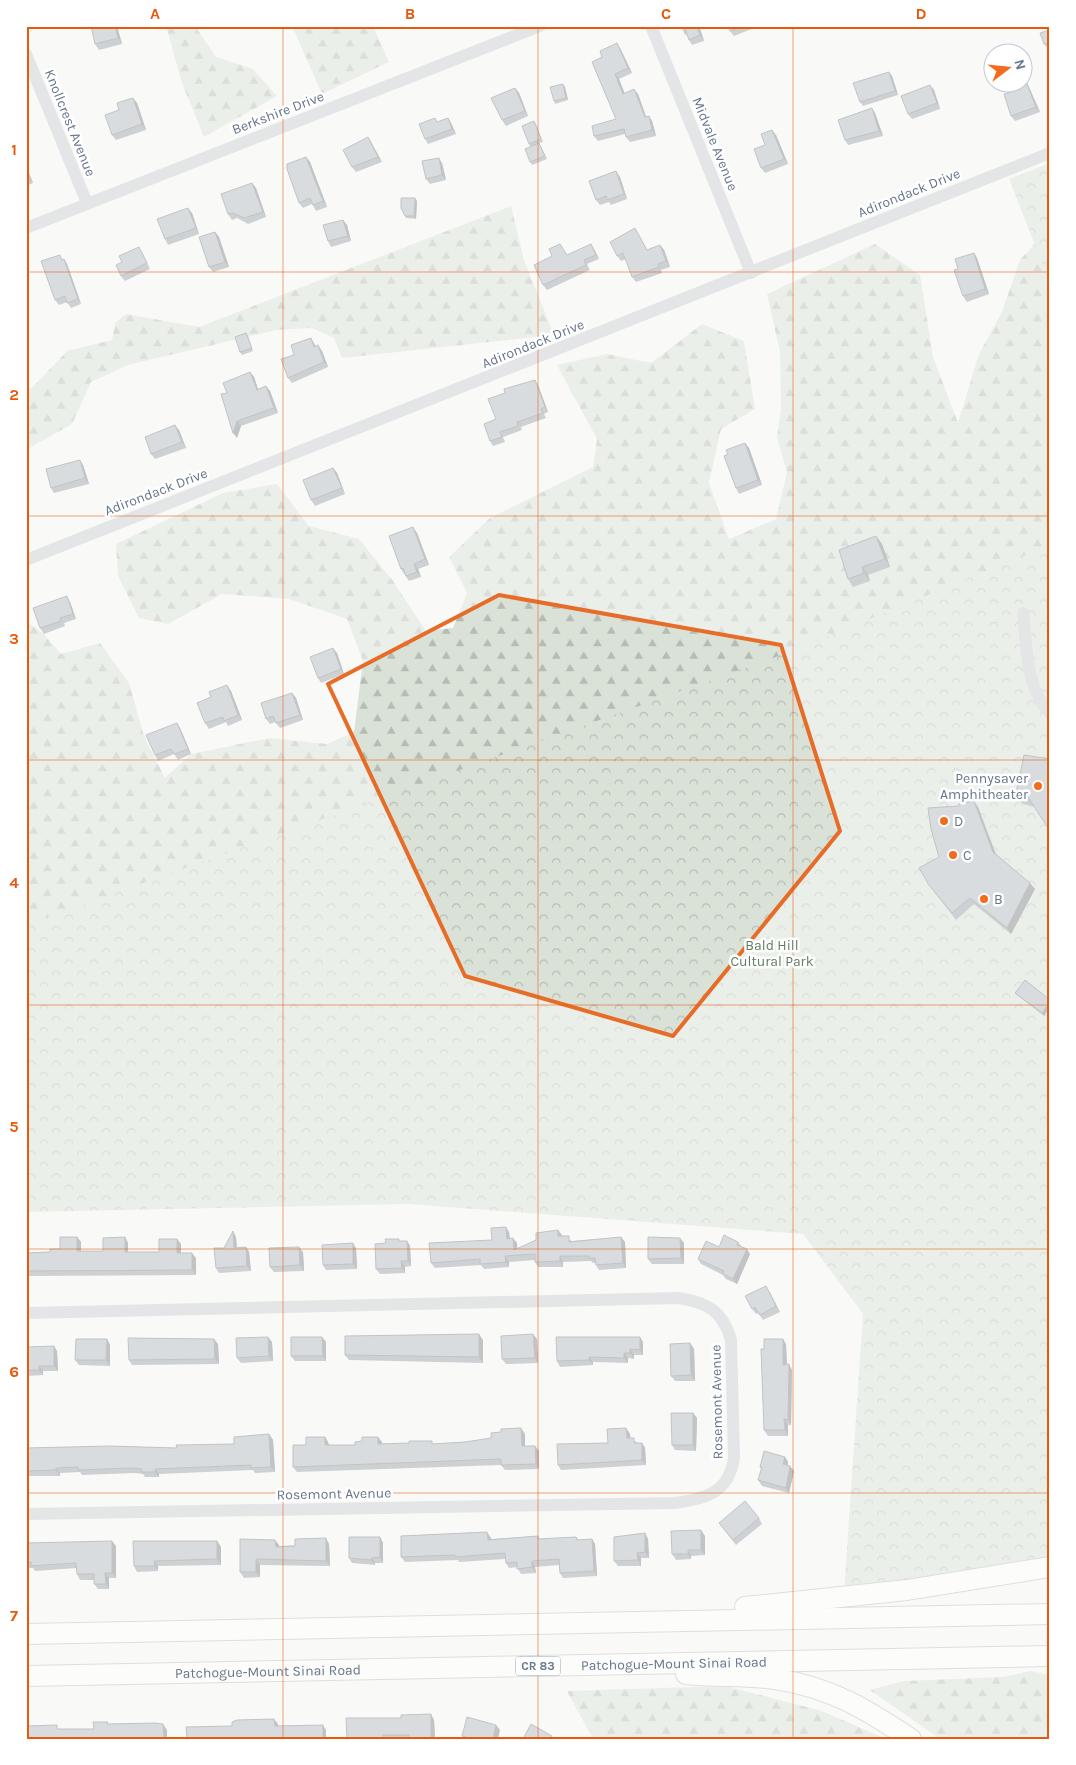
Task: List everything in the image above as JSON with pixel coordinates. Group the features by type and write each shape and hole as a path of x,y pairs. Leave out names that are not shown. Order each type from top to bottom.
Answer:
{"highway":[{"path":"473,1625 575,1612 716,1608 803,1602 916,1589 1050,1567"},
{"path":"26,1634 1050,1614"},
{"name":"Patchogue-Mount Sinai Road","path":"26,1676 1050,1656"},
{"path":"600,1665 720,1677 774,1678 811,1686 853,1702 911,1739"}],"street":[{"name":"Berkshire Drive","path":"26,228 540,26"},
{"name":"Midvale Avenue","path":"651,26 750,273"},
{"name":"Knollcrest Avenue","path":"26,54 87,203"},
{"name":"Adirondack Drive","path":"26,560 1050,153"},
{"path":"1023,613 1031,682 1043,706 1050,713"},
{"name":"Rosemont Avenue","path":"26,1313 678,1298 692,1300 718,1313 727,1325 731,1340 734,1458 732,1473 709,1496 674,1503 26,1514"}],"highlighted area":[{"path":"499,595 781,645 840,831 673,1036 465,976 328,684"}],"green space":[{"path":"166,26 195,26 216,57 253,69 277,96 204,137 182,83"},
{"path":"292,26 373,26 389,62 322,94"},
{"path":"1050,163 1050,283 1009,179"},
{"path":"511,206 524,260 554,335 342,358 334,338 312,328 276,330 128,365 91,382 72,424 26,450 26,390 32,388 67,351 112,340 115,323 126,314 199,327"},
{"name":"Bald Hill Cultural Park","path":"1050,227 1050,623 869,1313 807,1230 420,1195 26,1202 26,621 44,634 61,654 100,643 129,683 144,736 165,778 191,754 270,738 327,744 354,732 363,661 347,619 289,599 222,594 168,624 139,618 118,576 116,544 223,493 277,484 309,526 359,539 393,581 426,631 453,628 467,593 449,557 490,518 593,467 597,439 557,365 607,354 651,363 702,324 744,341 755,409 721,429 709,483 729,539 776,519 787,472 777,438 781,408 780,352 767,294 875,244 920,275 933,357 958,423 979,354 1002,312 1020,260"},
{"name":"Bald Hill Cultural Park","path":"1050,545 1050,1558 844,1593 863,1314 803,1234 408,1204 26,1212 26,925 779,656"},
{"path":"1031,1671 1050,1675 1050,1739 940,1739 870,1690 904,1681 1002,1677"},
{"path":"725,1686 822,1711 886,1739 593,1739 567,1691"}],"building":[{"path":"91,26 115,26 118,38 95,44"},
{"path":"681,26 697,26 700,35 689,40 685,28 682,29"},
{"path":"728,26 742,26 730,31"},
{"path":"1050,30 1050,42 1044,44 1040,33"},
{"path":"617,43 628,68 615,74 623,94 634,89 645,117 649,116 652,130 626,137 624,129 594,136 592,126 616,119 592,62 602,57 600,51"},
{"path":"889,72 895,91 860,102 853,83"},
{"path":"563,84 566,98 554,101 550,87"},
{"path":"930,85 937,103 908,114 901,96"},
{"path":"515,88 525,111 502,120 491,98"},
{"path":"1030,92 1036,107 1011,116 1004,94"},
{"path":"133,98 142,124 112,135 105,115 119,110 117,103"},
{"path":"872,108 879,131 845,140 838,120"},
{"path":"435,118 437,122 448,118 452,129 425,139 419,124"},
{"path":"534,121 541,139 529,144 522,126"},
{"path":"772,130 784,159 761,168 754,149 765,145 761,134"},
{"path":"368,137 378,157 352,167 343,150"},
{"path":"539,143 545,156 530,162 525,149"},
{"path":"306,157 323,201 313,205 310,198 299,203 287,169 287,164"},
{"path":"439,158 442,175 426,179 422,161"},
{"path":"616,171 624,194 607,200 606,196 596,200 589,181"},
{"path":"252,183 263,212 244,218 233,213 228,214 221,194"},
{"path":"401,198 415,198 414,216 405,216 401,208"},
{"path":"188,208 196,228 165,239 157,219"},
{"path":"343,220 348,236 328,241 323,225"},
{"path":"635,228 647,250 660,245 666,261 658,264 659,267 632,277 623,253 617,256 610,242"},
{"path":"215,232 225,262 209,267 199,237"},
{"path":"560,244 567,255 591,244 596,255 584,260 586,265 543,285 534,265 552,256 549,249"},
{"path":"139,247 147,263 121,276 116,265 122,262 119,256"},
{"path":"974,253 985,289 963,296 954,270 958,269 955,259"},
{"path":"60,255 62,260 64,259 78,299 67,303 65,296 55,300 41,261"},
{"path":"246,333 252,348 240,352 235,337"},
{"path":"311,338 314,347 318,345 324,362 288,378 281,359 294,355 291,345"},
{"path":"250,372 257,390 266,386 274,408 237,421 233,433 221,394 227,393 223,383"},
{"path":"535,380 545,407 541,409 543,413 517,422 518,426 500,432 502,437 490,441 484,424 496,419 488,399 505,393 504,389"},
{"path":"175,425 182,442 151,454 145,437"},
{"path":"745,443 758,480 736,488 724,456 728,454 726,450"},
{"path":"80,460 85,478 51,488 46,469"},
{"path":"333,468 342,488 311,500 303,480"},
{"path":"413,527 425,559 414,564 417,572 406,576 403,568 401,569 389,536"},
{"path":"876,536 885,559 862,567 864,573 848,579 839,550"},
{"path":"67,596 73,614 60,618 61,621 40,628 33,608"},
{"path":"333,648 341,669 318,678 310,657"},
{"path":"227,685 238,715 224,721 223,717 205,723 197,703 211,697 209,692"},
{"path":"292,693 300,715 276,723 273,716 266,719 261,703"},
{"path":"177,723 188,749 174,754 171,749 155,755 146,735"},
{"name":"Pennysaver Amphitheater","path":"1024,755 1050,759 1050,831 1028,797 1016,794"},
{"path":"974,801 993,852 1030,883 1007,928 970,898 952,913 929,885 919,868 939,857 931,829 928,808 959,806 959,804"},
{"path":"1025,980 1050,1000 1042,1013 1015,993"},
{"path":"506,1227 507,1239 513,1238 514,1250 536,1240 536,1233 558,1230 558,1236 569,1236 569,1242 621,1237 623,1263 596,1265 595,1258 589,1258 589,1256 560,1256 560,1261 535,1262 535,1254 505,1256 506,1262 480,1264 480,1259 431,1263 429,1243 492,1240 491,1228"},
{"path":"233,1231 234,1248 246,1247 247,1266 216,1268 214,1248 224,1248"},
{"path":"724,1235 738,1242 737,1245 747,1249 733,1279 723,1274 724,1271 698,1259 706,1241 719,1247"},
{"path":"60,1237 77,1237 77,1251 103,1251 103,1238 125,1237 125,1252 159,1252 159,1239 177,1239 177,1253 192,1253 192,1270 26,1271 26,1253 50,1252 50,1249 60,1249"},
{"path":"648,1237 680,1238 681,1258 648,1259"},
{"path":"385,1239 407,1241 408,1261 401,1261 402,1268 376,1269 375,1244 386,1243"},
{"path":"353,1243 353,1264 323,1265 322,1245"},
{"path":"299,1247 300,1265 270,1267 269,1248"},
{"path":"766,1286 776,1306 760,1315 755,1307 752,1309 745,1296"},
{"path":"479,1334 479,1357 345,1355 345,1336"},
{"path":"533,1334 535,1358 502,1359 501,1336"},
{"path":"268,1337 269,1356 237,1358 236,1338"},
{"path":"291,1337 322,1337 323,1356 291,1356"},
{"path":"556,1337 640,1337 640,1350 630,1349 630,1353 624,1353 624,1358 589,1357 589,1360 557,1361"},
{"path":"128,1338 214,1339 215,1359 129,1360"},
{"path":"76,1339 107,1339 106,1360 75,1360"},
{"path":"764,1339 783,1339 783,1365 789,1364 788,1420 784,1419 785,1430 764,1430 761,1349 764,1349"},
{"path":"690,1343 691,1375 671,1376 670,1344"},
{"path":"54,1346 54,1366 39,1366 39,1370 26,1370 26,1347"},
{"path":"671,1413 693,1413 693,1445 672,1445"},
{"path":"521,1428 522,1446 535,1446 536,1464 501,1465 501,1459 293,1467 293,1445 306,1445 306,1437 325,1437 325,1445 355,1445 355,1442 362,1441 362,1437 378,1437 378,1444 432,1441 432,1444 491,1438 491,1433 501,1432 501,1429"},
{"path":"626,1428 627,1438 634,1438 634,1443 642,1443 642,1460 558,1465 557,1444 608,1443 607,1429"},
{"path":"269,1434 271,1467 251,1468 251,1465 155,1469 155,1472 141,1472 142,1469 78,1470 78,1467 26,1471 26,1448 110,1446 177,1448 176,1445 234,1444 234,1437"},
{"path":"764,1451 785,1457 783,1464 790,1466 786,1488 758,1480"},
{"path":"745,1501 759,1518 733,1540 719,1523"},
{"path":"701,1530 701,1550 688,1550 688,1554 672,1554 671,1531"},
{"path":"487,1532 488,1540 538,1536 538,1539 576,1537 577,1540 592,1539 594,1571 560,1573 559,1559 532,1561 532,1567 517,1569 517,1562 506,1563 505,1553 455,1557 455,1555 401,1557 401,1536"},
{"path":"645,1533 645,1552 637,1553 638,1560 614,1561 614,1537"},
{"path":"349,1537 380,1537 380,1557 372,1558 371,1560 349,1558"},
{"path":"326,1538 326,1561 256,1559 256,1572 240,1572 240,1539 275,1540 276,1547 295,1546 295,1539"},
{"path":"112,1541 112,1573 105,1573 106,1584 94,1584 94,1574 77,1574 76,1563 31,1566 31,1562 26,1563 26,1543"},
{"path":"133,1541 217,1541 217,1559 154,1561 155,1566 134,1566"},
{"path":"431,1714 431,1739 409,1739 409,1735 383,1735 383,1739 347,1739 346,1718 401,1718 401,1715"},
{"path":"467,1717 496,1725 493,1739 470,1739 462,1736"},
{"path":"274,1719 275,1726 323,1725 323,1739 187,1739 186,1727 232,1726 232,1722 237,1720"},
{"path":"93,1722 108,1722 107,1724 163,1724 164,1739 26,1739 26,1726 57,1725 57,1729 94,1729"},
{"path":"531,1724 552,1736 550,1739 523,1739"}],"place":[{"name":"Pennysaver Amphitheater","path":"1038,786"},
{"name":"D","path":"944,821"},
{"name":"C","path":"953,855"},
{"name":"B","path":"984,899"}]}
